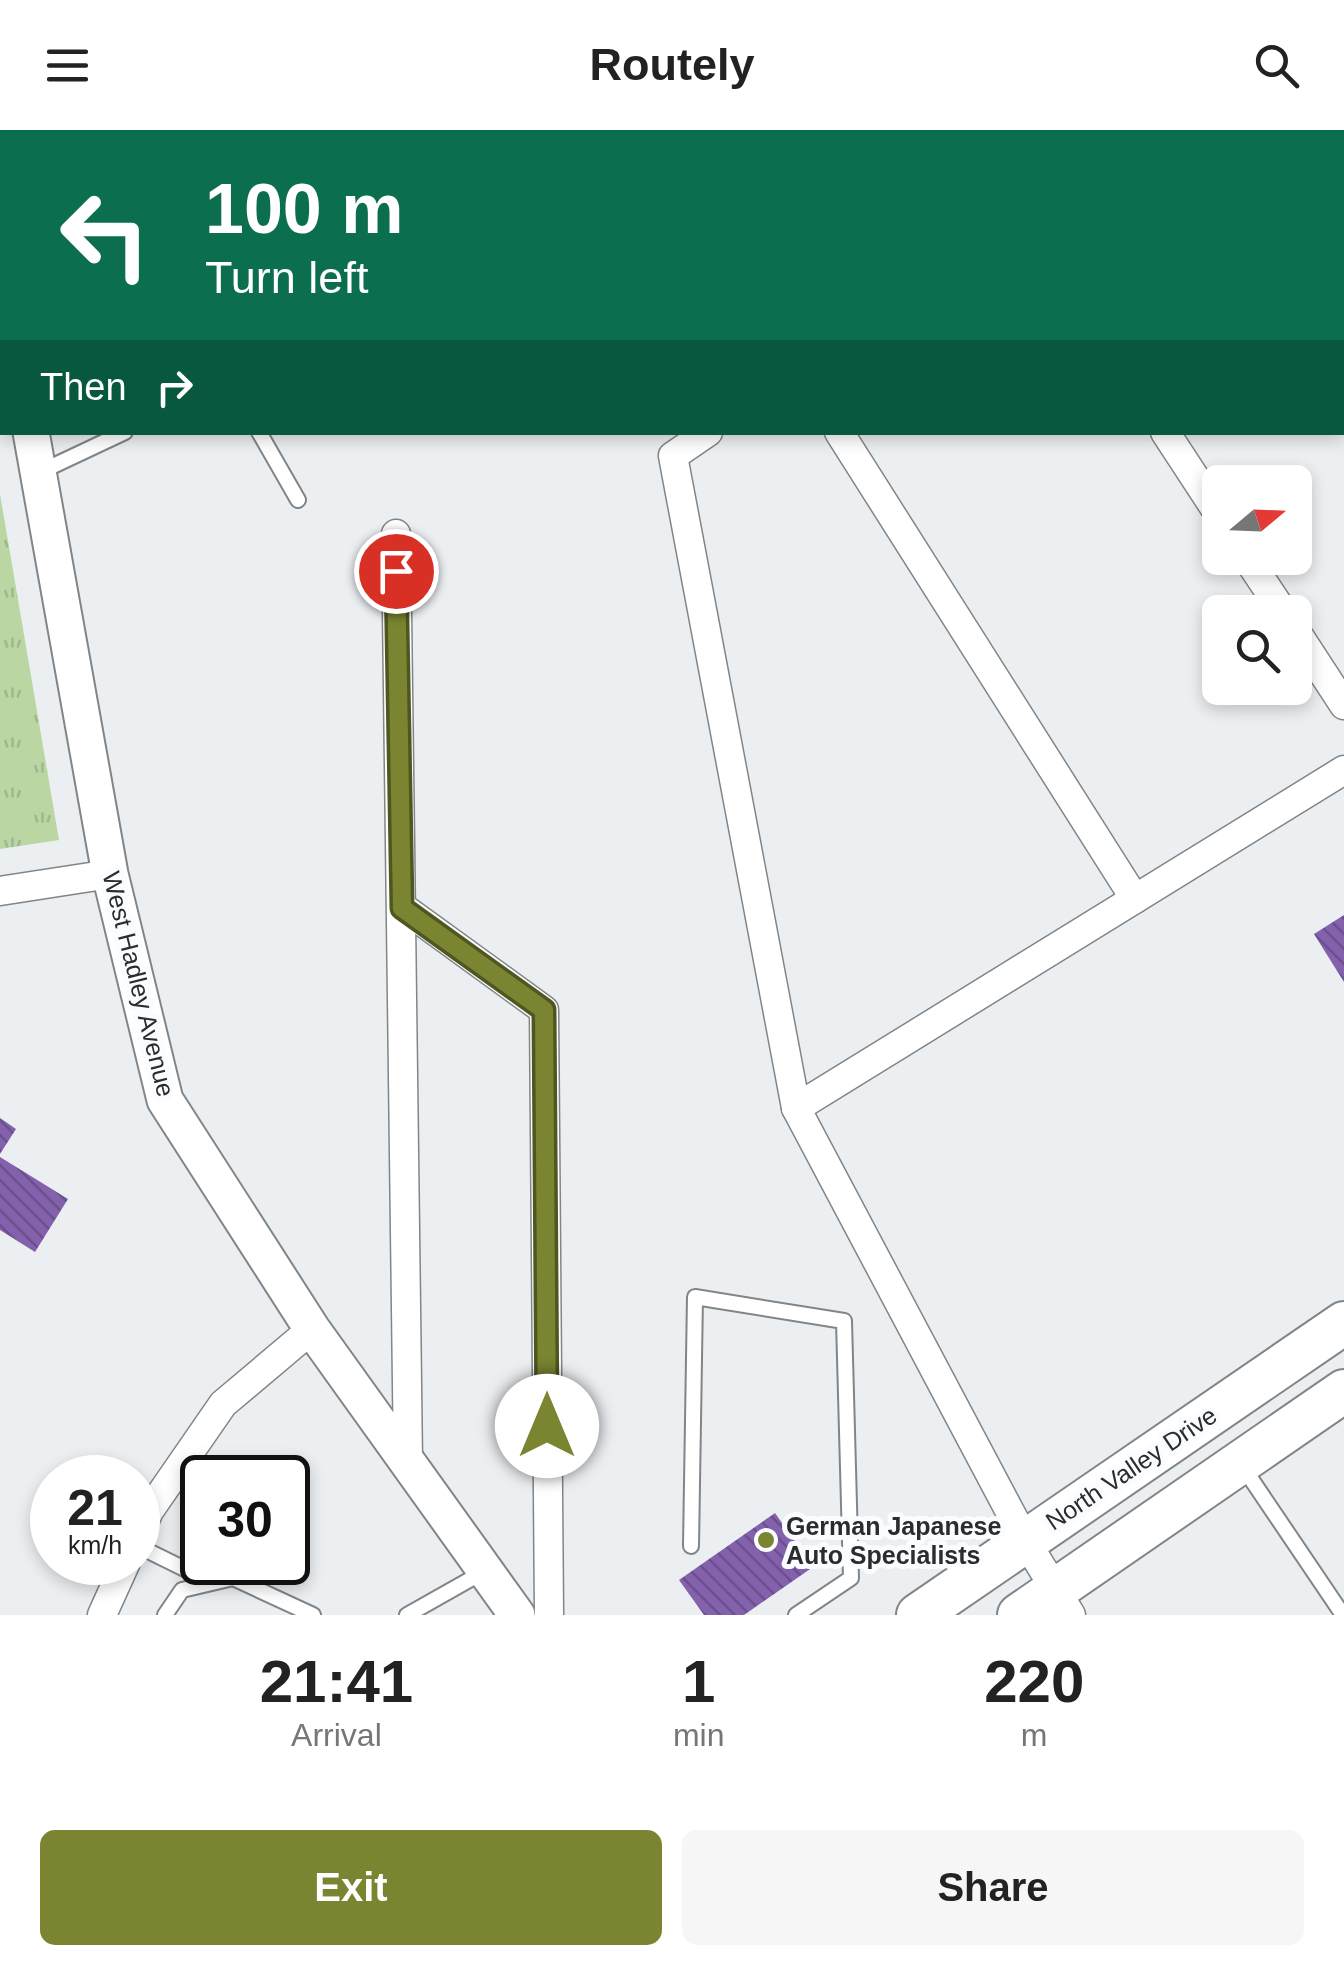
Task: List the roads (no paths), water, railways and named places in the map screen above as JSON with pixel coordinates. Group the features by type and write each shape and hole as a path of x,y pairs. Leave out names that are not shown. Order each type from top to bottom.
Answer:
{"main road":[{"name":"North Valley Drive","path":"918,1615 1344,1323"},
{"path":"1019,1615 1062,1602 1240,1462 1344,1391"}],"street":[{"name":"West Hadley Avenue","path":"31,435 110,874 165,1100 312,1329 517,1615"},
{"path":"704,435 673,456 796,1108 1025,1540 1062,1602"},
{"path":"841,435 1135,900"},
{"path":"1168,435 1202,488"},
{"path":"396,534 408,1462"},
{"path":"1312,656 1344,705"},
{"path":"796,1108 1344,770"},
{"path":"0,891 110,874"},
{"path":"402,908 544,1010 549,1615"},
{"path":"160,1495 223,1404 312,1329"},
{"path":"102,1615 116,1585"}],"lane":[{"path":"38,473 119,435"},
{"path":"261,435 298,500"},
{"path":"690,1546 695,1297 844,1321 851,1578 796,1615"},
{"path":"1240,1462 1343,1615"},
{"path":"406,1615 486,1571"},
{"path":"164,1615 182,1590 197,1585"},
{"path":"248,1585 313,1615"}],"place":[{"name":"German Japanese Auto Specialists","path":"766,1540"}]}
